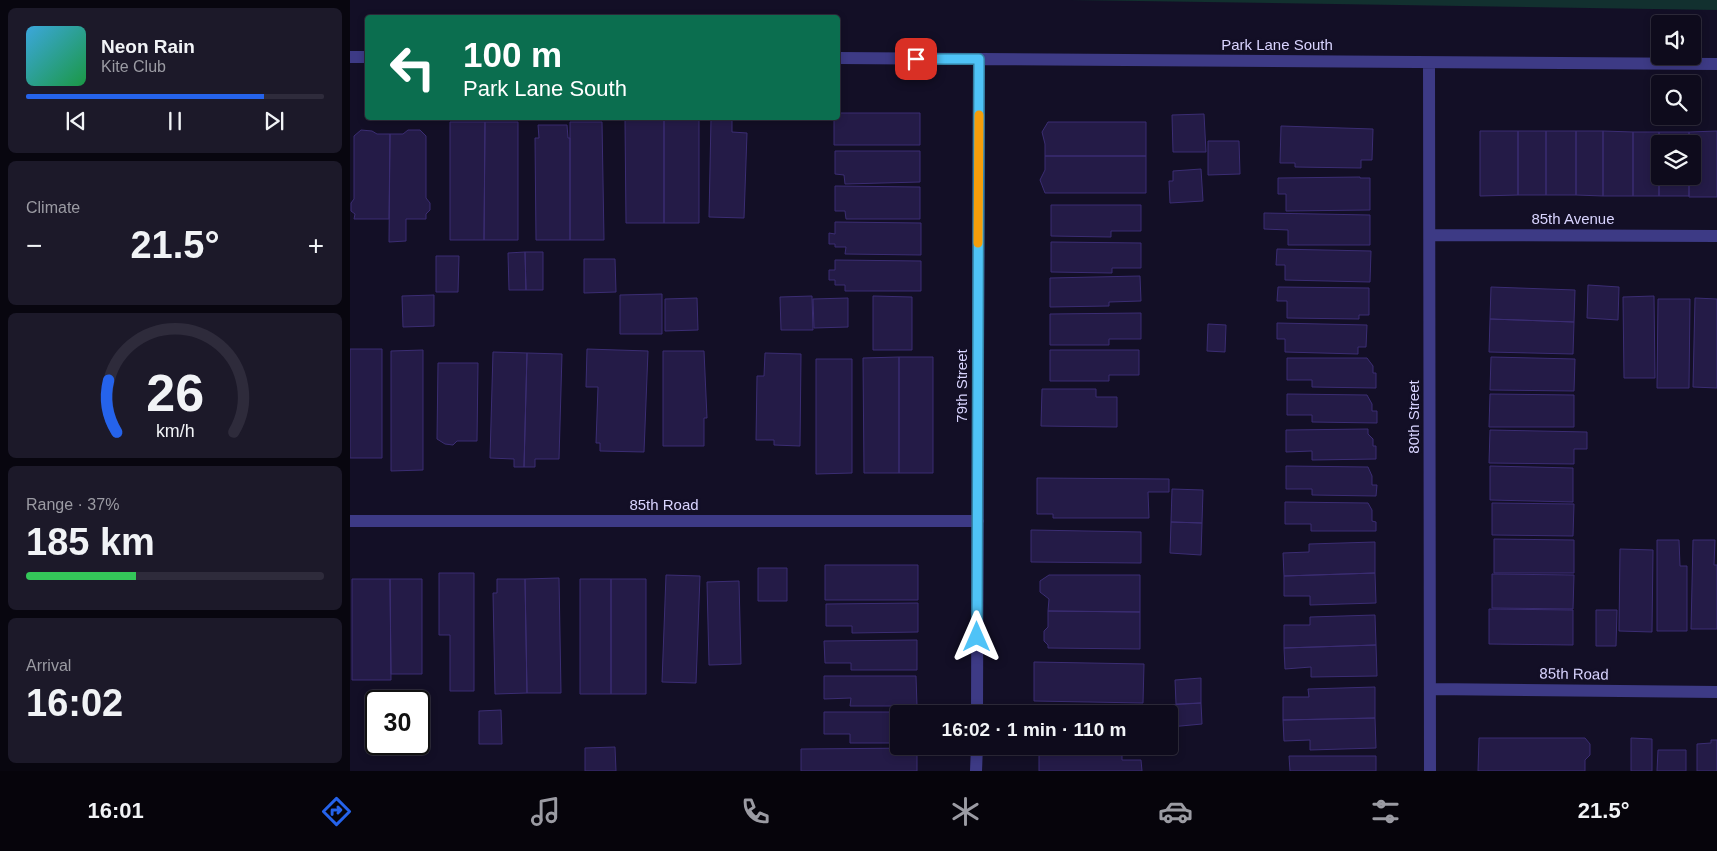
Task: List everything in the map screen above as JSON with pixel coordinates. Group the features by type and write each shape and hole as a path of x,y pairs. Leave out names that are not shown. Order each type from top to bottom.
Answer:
{"street":[{"path":"350,57 365,57"},
{"name":"Park Lane South","path":"840,58 1717,64"},
{"name":"79th Street","path":"977,705 979,59"},
{"name":"80th Street","path":"1430,63 1430,771"},
{"name":"85th Avenue","path":"1430,235 1717,236"},
{"name":"85th Road","path":"350,521 978,521"},
{"name":"85th Road","path":"1430,689 1717,692"},
{"path":"976,771 977,755"}],"green space":[{"path":"1070,0 1717,0 1717,10"}],"building":[{"path":"840,113 920,113 920,145 834,145 834,120 840,120"},
{"path":"1204,114 1206,152 1173,152 1172,115"},
{"path":"625,120 664,120 664,223 626,223"},
{"path":"664,120 699,120 699,223 664,223"},
{"path":"711,120 732,120 732,132 747,133 744,218 709,217"},
{"path":"450,122 485,122 484,240 450,240"},
{"path":"485,122 518,122 518,240 484,240"},
{"path":"570,122 602,122 604,240 570,240"},
{"path":"1048,122 1146,122 1146,156 1045,156 1042,132"},
{"path":"538,125 567,125 568,138 570,138 570,240 536,240 535,138 539,138"},
{"path":"1281,126 1373,129 1372,160 1361,160 1361,168 1295,167 1295,163 1280,163"},
{"path":"361,130 372,131 377,134 390,134 389,219 354,219 355,214 351,211 351,203 354,199 354,136"},
{"path":"408,130 420,130 426,136 426,198 430,203 430,210 426,214 426,219 406,219 406,241 389,242 390,134 403,134"},
{"path":"1480,131 1518,131 1518,195 1480,196"},
{"path":"1518,131 1546,131 1546,195 1518,195"},
{"path":"1546,131 1576,131 1576,195 1546,195"},
{"path":"1576,131 1603,131 1603,196 1576,195"},
{"path":"1603,131 1633,132 1633,196 1603,196"},
{"path":"1717,131 1717,197 1689,197 1689,185 1701,185 1701,135 1689,135 1689,132"},
{"path":"1633,132 1659,132 1659,135 1651,135 1651,185 1659,185 1659,196 1633,196"},
{"path":"1659,132 1689,132 1689,135 1659,135"},
{"path":"1208,141 1239,141 1240,174 1208,175"},
{"path":"835,151 920,151 920,182 845,184 844,175 835,174"},
{"path":"1045,156 1146,156 1146,193 1045,193 1040,180 1045,170"},
{"path":"1201,169 1203,201 1170,203 1169,181 1173,181 1173,171"},
{"path":"1278,178 1370,178 1370,210 1286,211 1286,194 1278,194"},
{"path":"1659,185 1689,185 1689,196 1659,196"},
{"path":"835,186 920,187 920,219 846,219 845,211 835,211"},
{"path":"1051,205 1141,205 1141,231 1111,231 1111,237 1051,236"},
{"path":"1264,213 1370,215 1370,245 1288,245 1288,230 1264,229"},
{"path":"835,222 921,223 921,255 845,254 846,247 835,247 835,244 829,244 829,233 835,234"},
{"path":"1051,242 1141,243 1141,268 1112,268 1112,273 1051,272"},
{"path":"1277,249 1371,251 1370,282 1285,280 1285,265 1276,265"},
{"path":"525,252 526,290 509,290 508,253"},
{"path":"525,252 543,252 543,290 526,290"},
{"path":"436,256 459,256 458,292 436,292"},
{"path":"584,259 615,259 616,292 584,293"},
{"path":"835,260 921,261 921,291 845,291 845,285 835,285 835,280 829,280 829,270 835,270"},
{"path":"1140,276 1141,301 1109,302 1109,306 1050,307 1050,278"},
{"path":"1588,285 1619,287 1618,320 1587,318"},
{"path":"1278,287 1369,288 1369,315 1359,315 1359,319 1287,318 1287,301 1277,301"},
{"path":"1491,287 1575,290 1574,322 1490,319"},
{"path":"662,294 662,334 620,334 620,295"},
{"path":"434,295 434,326 403,327 402,296"},
{"path":"812,296 813,330 781,330 780,297"},
{"path":"873,296 912,297 912,350 873,350"},
{"path":"1654,296 1655,378 1624,378 1623,297"},
{"path":"697,298 698,330 665,331 665,299"},
{"path":"848,298 848,327 814,328 813,299"},
{"path":"1695,298 1717,299 1717,388 1693,387"},
{"path":"1658,299 1690,299 1689,388 1657,388"},
{"path":"1141,313 1141,339 1109,339 1109,345 1050,345 1050,314"},
{"path":"1490,319 1574,322 1573,354 1489,352"},
{"path":"1277,323 1367,325 1366,347 1358,347 1358,354 1285,352 1285,339 1277,339"},
{"path":"1208,324 1226,325 1225,352 1207,351"},
{"path":"350,349 382,349 382,458 350,458"},
{"path":"587,349 648,351 644,452 600,451 600,443 596,443 598,387 586,387"},
{"path":"423,350 423,470 391,471 391,351"},
{"path":"1050,350 1139,350 1139,375 1109,375 1109,381 1050,381"},
{"path":"663,351 704,351 707,418 704,418 704,446 663,446"},
{"path":"493,352 527,353 524,467 514,467 514,459 490,458"},
{"path":"527,353 562,354 559,459 535,459 535,467 524,467"},
{"path":"765,353 801,354 800,446 774,445 774,440 756,440 757,376 764,376"},
{"path":"899,357 899,473 864,473 863,358"},
{"path":"899,357 933,357 933,473 899,473"},
{"path":"1491,357 1575,359 1574,391 1490,390"},
{"path":"1287,358 1367,358 1373,366 1373,373 1376,373 1376,388 1312,387 1312,380 1287,380"},
{"path":"816,359 852,359 852,473 816,474"},
{"path":"438,363 478,363 477,441 457,441 453,445 445,444 437,439"},
{"path":"1042,389 1096,389 1096,397 1117,397 1117,427 1041,426"},
{"path":"1287,394 1367,395 1372,404 1372,411 1377,411 1377,423 1312,422 1312,415 1287,415"},
{"path":"1490,394 1574,395 1574,427 1489,427"},
{"path":"1368,429 1368,434 1373,439 1373,446 1376,446 1376,459 1312,460 1312,451 1286,452 1286,430"},
{"path":"1490,430 1587,432 1587,449 1574,449 1574,464 1489,463"},
{"path":"1286,466 1368,467 1372,476 1372,485 1377,485 1376,496 1312,495 1312,489 1286,489"},
{"path":"1490,466 1573,468 1573,502 1490,500"},
{"path":"1037,478 1169,479 1169,492 1148,492 1149,518 1053,518 1053,514 1037,514"},
{"path":"1172,489 1203,490 1202,523 1171,522"},
{"path":"1285,502 1368,503 1372,510 1372,521 1376,522 1376,531 1311,531 1311,524 1285,524"},
{"path":"1492,503 1574,504 1573,536 1492,535"},
{"path":"1171,522 1202,523 1201,555 1170,553"},
{"path":"1031,530 1141,532 1141,563 1031,562"},
{"path":"1494,539 1574,540 1574,573 1494,573"},
{"path":"1657,540 1679,540 1680,566 1687,566 1687,631 1657,631"},
{"path":"1693,540 1715,540 1714,565 1717,565 1717,629 1691,629"},
{"path":"1375,542 1375,573 1284,576 1283,553 1309,552 1309,544"},
{"path":"1620,549 1653,550 1652,632 1619,631"},
{"path":"825,565 918,565 918,600 825,600"},
{"path":"758,568 787,568 787,601 758,601"},
{"path":"439,573 474,573 474,691 450,691 450,635 439,635"},
{"path":"1375,573 1376,603 1310,605 1310,596 1284,596 1284,576"},
{"path":"1492,574 1574,575 1573,609 1492,608"},
{"path":"666,575 700,576 696,683 662,682"},
{"path":"1049,575 1140,575 1140,612 1048,611 1049,599 1040,592 1040,581"},
{"path":"559,578 561,693 527,693 525,579"},
{"path":"352,579 390,579 391,680 352,680"},
{"path":"390,579 422,579 422,674 391,674"},
{"path":"497,579 525,579 527,693 495,694 493,593 497,593"},
{"path":"580,579 611,579 611,694 580,694"},
{"path":"611,579 646,579 646,694 611,694"},
{"path":"739,581 741,664 709,665 707,582"},
{"path":"918,603 918,632 852,633 852,626 826,626 826,604"},
{"path":"1489,609 1573,610 1573,645 1489,644"},
{"path":"1596,610 1617,610 1616,646 1596,646"},
{"path":"1048,611 1140,612 1140,649 1048,648 1044,641 1044,631 1048,627"},
{"path":"1375,615 1376,645 1284,648 1284,625 1310,625 1310,617"},
{"path":"917,640 917,670 851,670 851,663 825,663 824,641"},
{"path":"1376,645 1377,676 1311,677 1311,667 1285,669 1284,648"},
{"path":"1034,662 1144,664 1143,703 1034,701"},
{"path":"824,676 916,676 917,705 850,706 851,698 824,699"},
{"path":"1201,678 1201,703 1176,704 1175,680"},
{"path":"1375,687 1375,718 1283,720 1283,697 1309,697 1308,689"},
{"path":"1201,703 1202,724 1178,726 1178,705 1169,705"},
{"path":"501,710 502,744 479,744 479,711"},
{"path":"824,712 890,712 890,743 850,743 850,734 824,734"},
{"path":"1375,718 1376,748 1310,750 1310,740 1284,741 1283,720"},
{"path":"1479,738 1585,738 1590,744 1590,755 1585,760 1585,771 1478,771"},
{"path":"1631,738 1652,739 1652,771 1631,771"},
{"path":"1711,740 1717,740 1717,771 1697,771 1697,744 1711,743"},
{"path":"615,747 616,771 585,771 585,748"},
{"path":"890,748 890,755 917,755 917,771 801,771 801,749"},
{"path":"1658,750 1686,750 1686,771 1657,771"},
{"path":"1039,755 1122,755 1122,760 1141,760 1142,771 1039,771"},
{"path":"1289,756 1376,756 1376,771 1290,771"}],"slow traffic":[{"path":"978,243 979,115"}],"route":[{"path":"916,59 979,59 977,637"}]}
